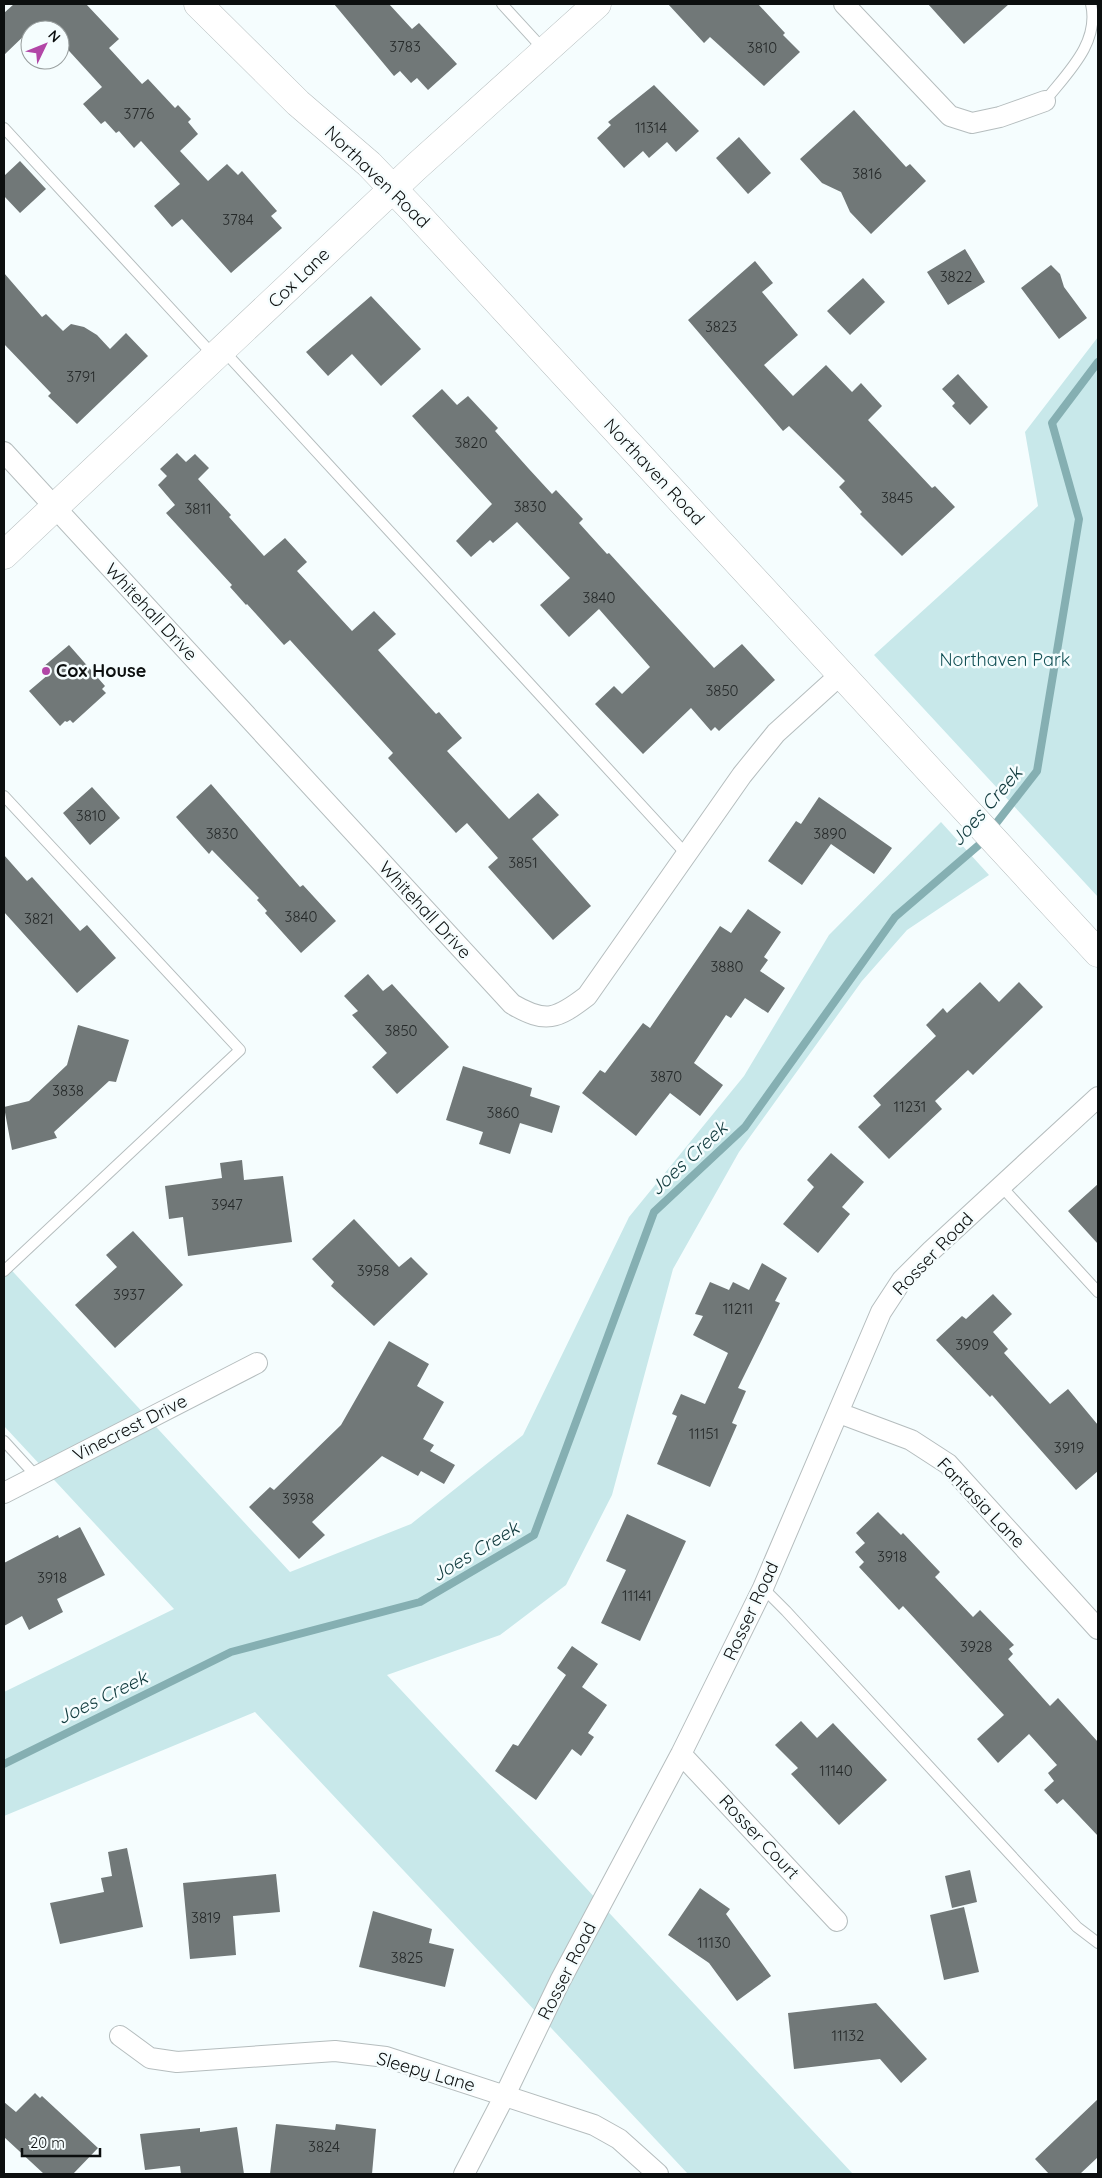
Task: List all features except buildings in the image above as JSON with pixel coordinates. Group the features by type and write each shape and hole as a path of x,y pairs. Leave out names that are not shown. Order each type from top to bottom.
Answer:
{"street":[{"name":"Northaven Road","path":"198,4 298,102 369,164 393,189 1098,953"},
{"name":"Cox Lane","path":"4,555 393,189 597,4"},
{"path":"844,4 950,116 972,123 1000,117 1044,102"},
{"name":"Whitehall Drive","path":"4,452 512,1004 529,1014 547,1016 565,1013 587,996 742,775 776,733 840,674"},
{"name":"Rosser Road","path":"464,2174 505,2095 560,1981 681,1754 762,1588 839,1413 866,1343 881,1312 902,1280 1098,1097"},
{"name":"Vinecrest Drive","path":"4,1493 257,1363"},
{"name":"Fantasia Lane","path":"839,1413 911,1440 948,1464 1098,1629"},
{"name":"Rosser Court","path":"681,1754 837,1921"},
{"name":"Sleepy Lane","path":"120,2036 150,2058 177,2062 334,2052 386,2057 594,2125 618,2139 658,2174"}],"lane":[{"path":"502,4 545,51"},
{"path":"1044,102 1087,46 1094,18 1091,4"},
{"path":"4,128 219,354 687,855"},
{"path":"4,796 240,1050 4,1271"},
{"path":"1001,1186 1098,1292"},
{"path":"4,1442 36,1476"},
{"path":"762,1588 786,1611 1077,1927 1098,1943"}],"green space":[{"name":"Northaven Park","path":"1098,337 1098,897 874,655 1038,506 1025,432"},
{"path":"941,822 989,875 907,930 862,981 739,1152 673,1269 612,1495 566,1585 500,1635 387,1675 853,2174 688,2174 255,1712 4,1816 4,1692 174,1609 4,1426 4,1262 290,1572 411,1524 523,1435 629,1217 744,1076 829,935"}],"waterway":[{"name":"Joes Creek","path":"4,1764 231,1652 420,1602 534,1535 654,1212 745,1127 895,917 980,844 1037,771 1079,519 1052,423 1098,362"}],"place":[{"name":"Cox House","path":"46,671"}]}
